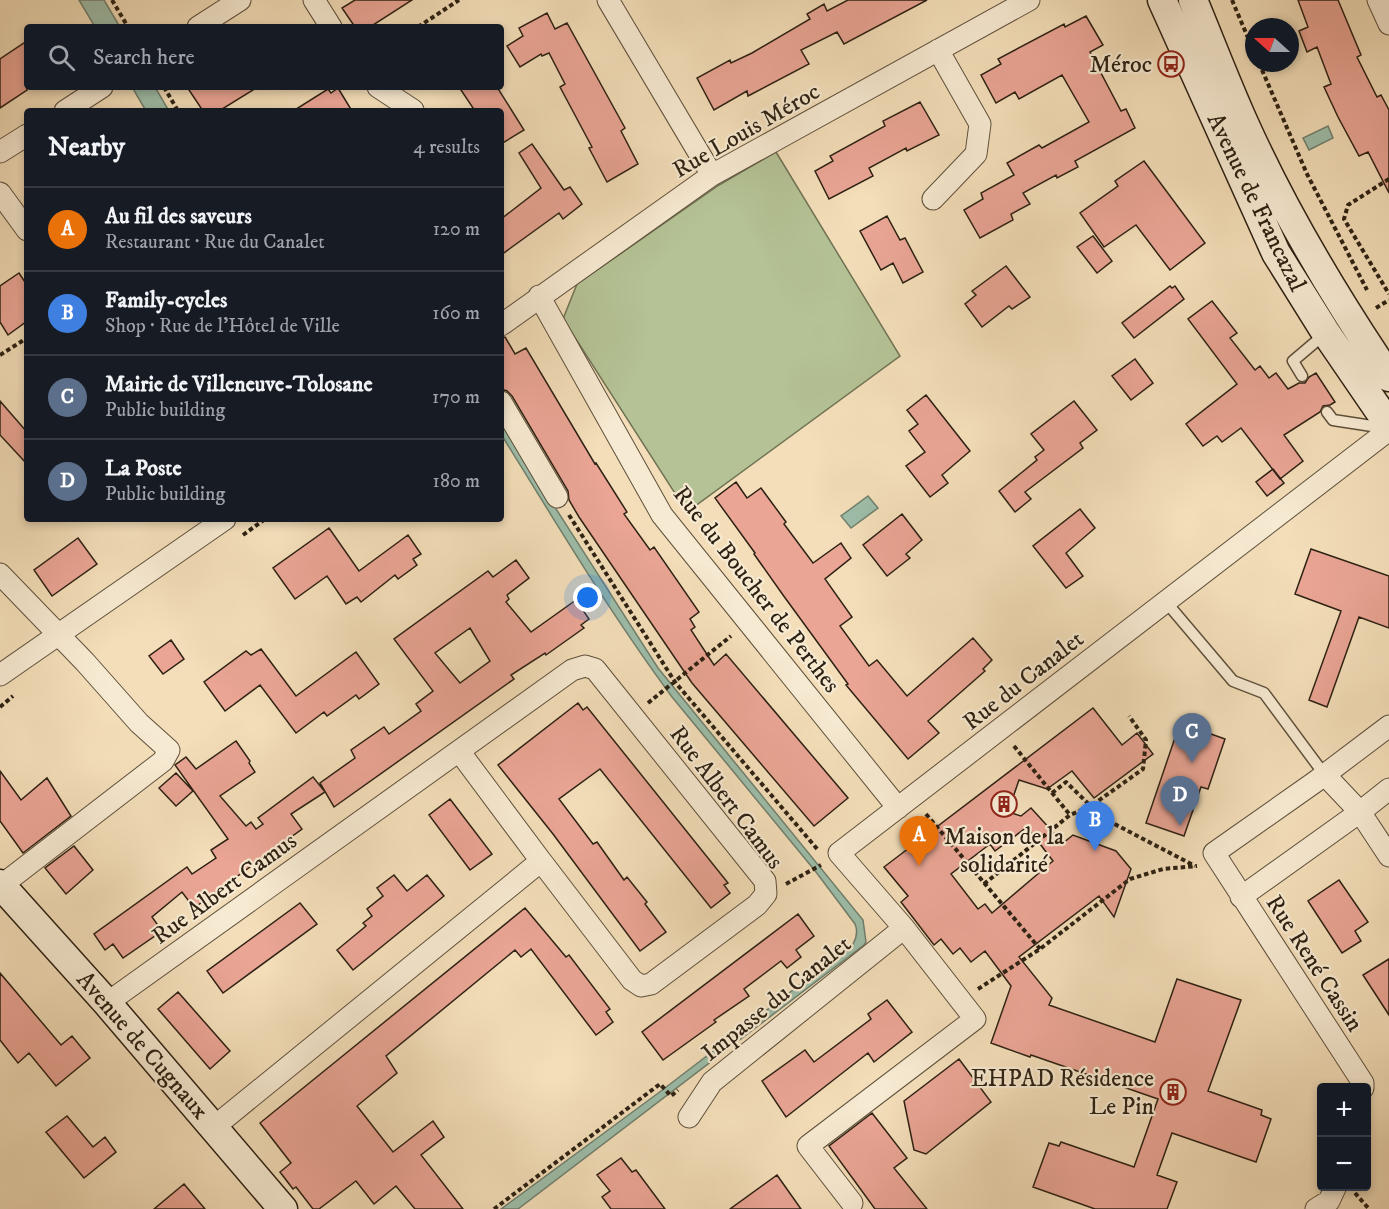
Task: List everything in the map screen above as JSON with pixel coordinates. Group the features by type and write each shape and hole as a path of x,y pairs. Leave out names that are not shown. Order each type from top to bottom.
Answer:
{"main road":[{"name":"Avenue de Francazal","path":"1162,0 1276,253 1337,326 1389,377"},
{"name":"Avenue de Francazal","path":"1193,0 1244,124 1295,224 1337,326 1389,428"},
{"name":"Avenue de Cugnaux","path":"1,884 108,1003 283,1209"}],"street":[{"path":"203,24 240,0"},
{"path":"314,0 328,24"},
{"path":"608,0 712,175"},
{"name":"Rue Louis Méroc","path":"504,323 712,175 1029,0"},
{"path":"1378,0 1389,24"},
{"path":"933,199 976,154 980,124 938,50"},
{"path":"70,108 97,90"},
{"path":"383,90 410,108"},
{"path":"0,152 24,137"},
{"path":"0,193 24,226"},
{"name":"Rue du Boucher de Perthes","path":"539,296 662,514 747,622 905,803"},
{"path":"504,407 557,497"},
{"name":"Rue du Canalet","path":"962,1000 839,853 1389,428"},
{"path":"0,675 221,522"},
{"path":"0,574 85,662 139,723 169,750 164,761 1,884"},
{"name":"Rue Albert Camus","path":"108,1003 459,751 572,670 585,666 595,669 765,881 766,894 757,905 651,984 641,986 632,980 459,751"},
{"path":"1389,726 1324,774 1360,812 1389,856"},
{"name":"Rue René Cassin","path":"1324,774 1214,853 1363,1083"},
{"path":"1241,897 1389,789"},
{"path":"214,1127 541,861"},
{"name":"Impasse du Canalet","path":"689,1117 712,1082 904,928"},
{"path":"852,1203 808,1146 975,1019 962,1000"},
{"path":"1316,1209 1329,1201 1334,1191"}],"lane":[{"path":"1302,376 1293,361 1337,326"},
{"path":"1327,412 1333,420 1389,428"},
{"path":"1166,602 1233,681 1264,693 1324,774"}],"path":[{"path":"112,0 126,24"},
{"path":"423,24 459,0"},
{"path":"1232,0 1245,31"},
{"path":"1263,72 1307,174 1370,297"},
{"path":"166,90 176,108"},
{"path":"1389,179 1348,205 1344,219 1389,294"},
{"path":"1380,315 1376,308 1389,300"},
{"path":"0,355 24,340"},
{"path":"557,497 675,682 820,852"},
{"path":"658,695 747,622"},
{"path":"984,884 1070,815 1091,806 1143,770 1146,740 1129,716"},
{"path":"1001,730 1070,815"},
{"path":"962,1000 1040,949 1130,879 1163,869 1197,866 1103,818 1066,782 1052,793"},
{"path":"905,803 984,884 1040,949"},
{"path":"805,876 828,861"},
{"path":"494,1209 660,1084 671,1096"}],"shaded area":[{"path":"79,0 104,0 118,24 93,24"},
{"path":"134,90 157,90 167,108 144,108"},
{"path":"1328,126 1333,138 1309,150 1303,138"},
{"path":"776,152 900,356 687,512 563,319 577,284 719,185"},
{"path":"504,428 658,668 863,920 866,942 518,1209 501,1209 661,1091 853,944 857,932 855,924 816,872 672,697 584,567 504,439"},
{"path":"868,496 878,508 851,528 841,516"}],"building":[{"path":"355,0 412,0 375,24 353,24 342,8"},
{"path":"848,0 927,0 844,44 837,32 801,50 809,64 748,96 747,91 714,110 697,78 730,60 731,63 752,53 810,19 807,14 824,4 827,11"},
{"path":"1298,0 1338,0 1361,55 1357,57 1377,97 1381,95 1389,110 1389,193 1368,152 1359,156 1338,117 1324,87 1331,84 1317,47 1307,52 1299,31 1308,27"},
{"path":"547,13 555,29 567,23 625,128 621,131 638,164 607,182 589,148 592,147 560,87 565,84 549,53 542,56 541,54 520,67 507,46 523,36 519,28"},
{"path":"1086,16 1103,45 1090,52 1121,111 1126,109 1135,128 1075,161 1078,167 1057,178 1056,175 1023,193 1030,204 1011,214 1013,220 980,238 964,210 983,199 981,193 1014,175 1007,163 1039,145 1042,148 1089,122 1062,75 1019,99 1015,92 996,103 981,75 1001,64 998,59 1064,24 1065,27"},
{"path":"24,43 24,90 27,90 0,108 0,59"},
{"path":"189,90 253,90 224,108 201,108"},
{"path":"326,90 331,93 339,90 350,108 298,108"},
{"path":"461,90 499,90 524,130 504,142 504,108 473,108"},
{"path":"920,102 939,135 907,151 906,148 869,168 873,176 829,199 815,171 833,161 830,156 885,126 883,121"},
{"path":"532,144 564,190 570,187 582,204 563,219 559,213 504,253 504,217 541,188 519,153"},
{"path":"1144,161 1205,243 1170,270 1136,225 1104,247 1080,213 1118,186 1115,181"},
{"path":"887,216 900,240 905,238 923,272 903,283 893,263 881,270 860,231"},
{"path":"1093,236 1112,261 1097,273 1077,247"},
{"path":"1006,266 1030,297 1012,309 1009,306 982,327 965,304 976,295 972,291"},
{"path":"19,273 24,280 24,323 8,335 0,322 0,286"},
{"path":"1170,286 1172,288 1175,286 1184,299 1134,338 1122,323"},
{"path":"1212,301 1237,333 1230,338 1255,370 1260,366 1269,378 1276,373 1288,389 1299,383 1305,383 1316,373 1335,402 1323,406 1320,412 1284,435 1303,461 1280,479 1241,428 1222,442 1217,436 1203,446 1186,424 1237,384 1188,319"},
{"path":"504,337 515,354 526,348 595,464 627,512 624,514 650,550 654,547 699,612 690,619 695,627 691,630 714,665 726,654 848,798 814,826 692,683 579,517 569,500 568,491 512,396 504,390"},
{"path":"1135,359 1153,383 1131,400 1112,376"},
{"path":"926,395 970,451 942,475 948,483 930,497 906,466 925,452 909,431 918,424 907,410"},
{"path":"0,401 24,429 24,461 0,435"},
{"path":"1074,401 1097,430 1080,443 1083,448 1025,492 1031,499 1015,512 999,491 1037,460 1035,457 1044,450 1031,434"},
{"path":"1273,469 1284,483 1267,496 1256,482"},
{"path":"736,482 747,498 761,488 813,563 841,543 851,558 825,579 852,617 840,626 869,666 877,660 907,696 973,638 992,660 983,669 985,671 928,721 939,733 908,759 846,685 848,684 715,498"},
{"path":"1080,509 1095,528 1066,553 1083,576 1066,588 1033,546"},
{"path":"902,514 922,540 906,554 910,558 887,576 863,545"},
{"path":"329,528 359,571 408,535 421,554 413,559 417,565 398,579 395,575 361,602 357,597 346,604 327,576 295,599 273,568"},
{"path":"78,538 97,564 52,596 34,570"},
{"path":"1311,549 1389,576 1389,628 1359,617 1327,707 1309,700 1341,611 1295,594"},
{"path":"516,560 529,578 507,595 509,599 506,602 531,632 576,600 589,619 581,625 584,628 546,655 545,653 511,675 514,679 334,807 320,783 355,758 351,750 384,727 389,734 421,711 416,704 433,691 394,639 488,571 493,577","holes":["470,628 490,661 460,683 435,653"]},
{"path":"171,640 184,659 163,674 149,656"},
{"path":"261,649 296,696 356,652 379,684 359,699 356,695 327,716 324,712 296,733 260,685 225,711 204,682 246,651 251,655"},
{"path":"578,703 583,710 587,707 728,883 724,885 730,893 711,908 600,769 559,799 593,844 597,842 624,880 627,877 647,902 645,904 666,932 640,951 553,834 498,765"},
{"path":"1093,708 1122,745 1137,733 1153,754 1094,798 1072,771 1047,789 1019,780 1008,812 1021,816 1031,808 1063,843 1073,835 1116,851 1131,869 1114,917 1099,896 1019,957 1052,998 1049,1005 1155,1042 1177,979 1241,1000 1208,1091 1262,1110 1261,1115 1271,1119 1256,1162 1172,1133 1157,1175 1177,1182 1167,1209 1095,1209 1033,1187 1049,1143 1059,1146 1061,1142 1134,1167 1158,1099 991,1043 1011,986 985,951 971,962 960,948 953,954 941,939 934,945 901,902 908,896 884,867","holes":["1027,827 1053,861 992,913 985,904 978,909 951,874 990,844 995,851"]},
{"path":"1180,723 1225,739 1208,789 1201,787 1184,836 1146,823"},
{"path":"236,741 255,772 220,796 246,826 251,822 256,829 263,824 258,818 313,777 325,792 291,814 302,829 194,908 182,892 152,917 162,931 123,958 113,944 105,950 94,934 187,867 192,874 216,858 211,850 228,839 175,765 186,757 196,769"},
{"path":"0,771 21,800 47,778 71,816 23,853 0,821"},
{"path":"176,773 193,791 176,806 159,788"},
{"path":"450,799 492,854 470,870 429,815"},
{"path":"74,846 93,870 66,894 45,868"},
{"path":"394,875 407,891 427,875 444,896 353,970 337,950 366,926 363,923 372,916 367,909 383,896 377,888"},
{"path":"1339,880 1368,922 1355,931 1361,941 1342,953 1308,901"},
{"path":"300,903 317,924 223,993 207,971"},
{"path":"525,908 566,957 569,955 610,1009 606,1012 613,1022 596,1035 531,949 521,957 515,950 386,1056 397,1073 357,1106 393,1152 433,1121 444,1137 421,1155 463,1209 415,1209 396,1186 374,1204 356,1181 319,1209 313,1209 296,1187 293,1189 280,1172 291,1163 260,1123"},
{"path":"798,914 814,936 796,950 801,957 787,968 781,961 744,989 749,996 663,1060 642,1032"},
{"path":"1389,959 1389,1015 1363,975"},
{"path":"0,973 61,1045 72,1036 90,1058 56,1086 29,1053 18,1063 0,1040"},
{"path":"178,992 230,1051 210,1069 158,1009"},
{"path":"887,1000 912,1032 874,1062 868,1053 786,1117 762,1081 805,1050 814,1062 871,1019 868,1014"},
{"path":"959,1059 991,1102 926,1154 914,1150 904,1101"},
{"path":"872,1113 907,1158 894,1168 927,1209 875,1209 829,1146"},
{"path":"67,1116 93,1147 105,1137 116,1152 84,1178 46,1132"},
{"path":"621,1158 632,1172 636,1170 665,1209 611,1209 602,1197 610,1191 597,1175"},
{"path":"777,1175 801,1209 730,1209"},
{"path":"184,1184 205,1209 154,1209"}],"place":[{"name":"Méroc","path":"1171,64"},
{"name":"Mairie de Villeneuve-Tolosane","path":"1192,763"},
{"name":"Maison de la solidarité","path":"1004,804"},
{"name":"La Poste","path":"1180,826"},
{"name":"Family-cycles","path":"1095,851"},
{"name":"Au fil des saveurs","path":"919,866"},
{"name":"EHPAD Résidence Le Pin","path":"1173,1092"}]}
